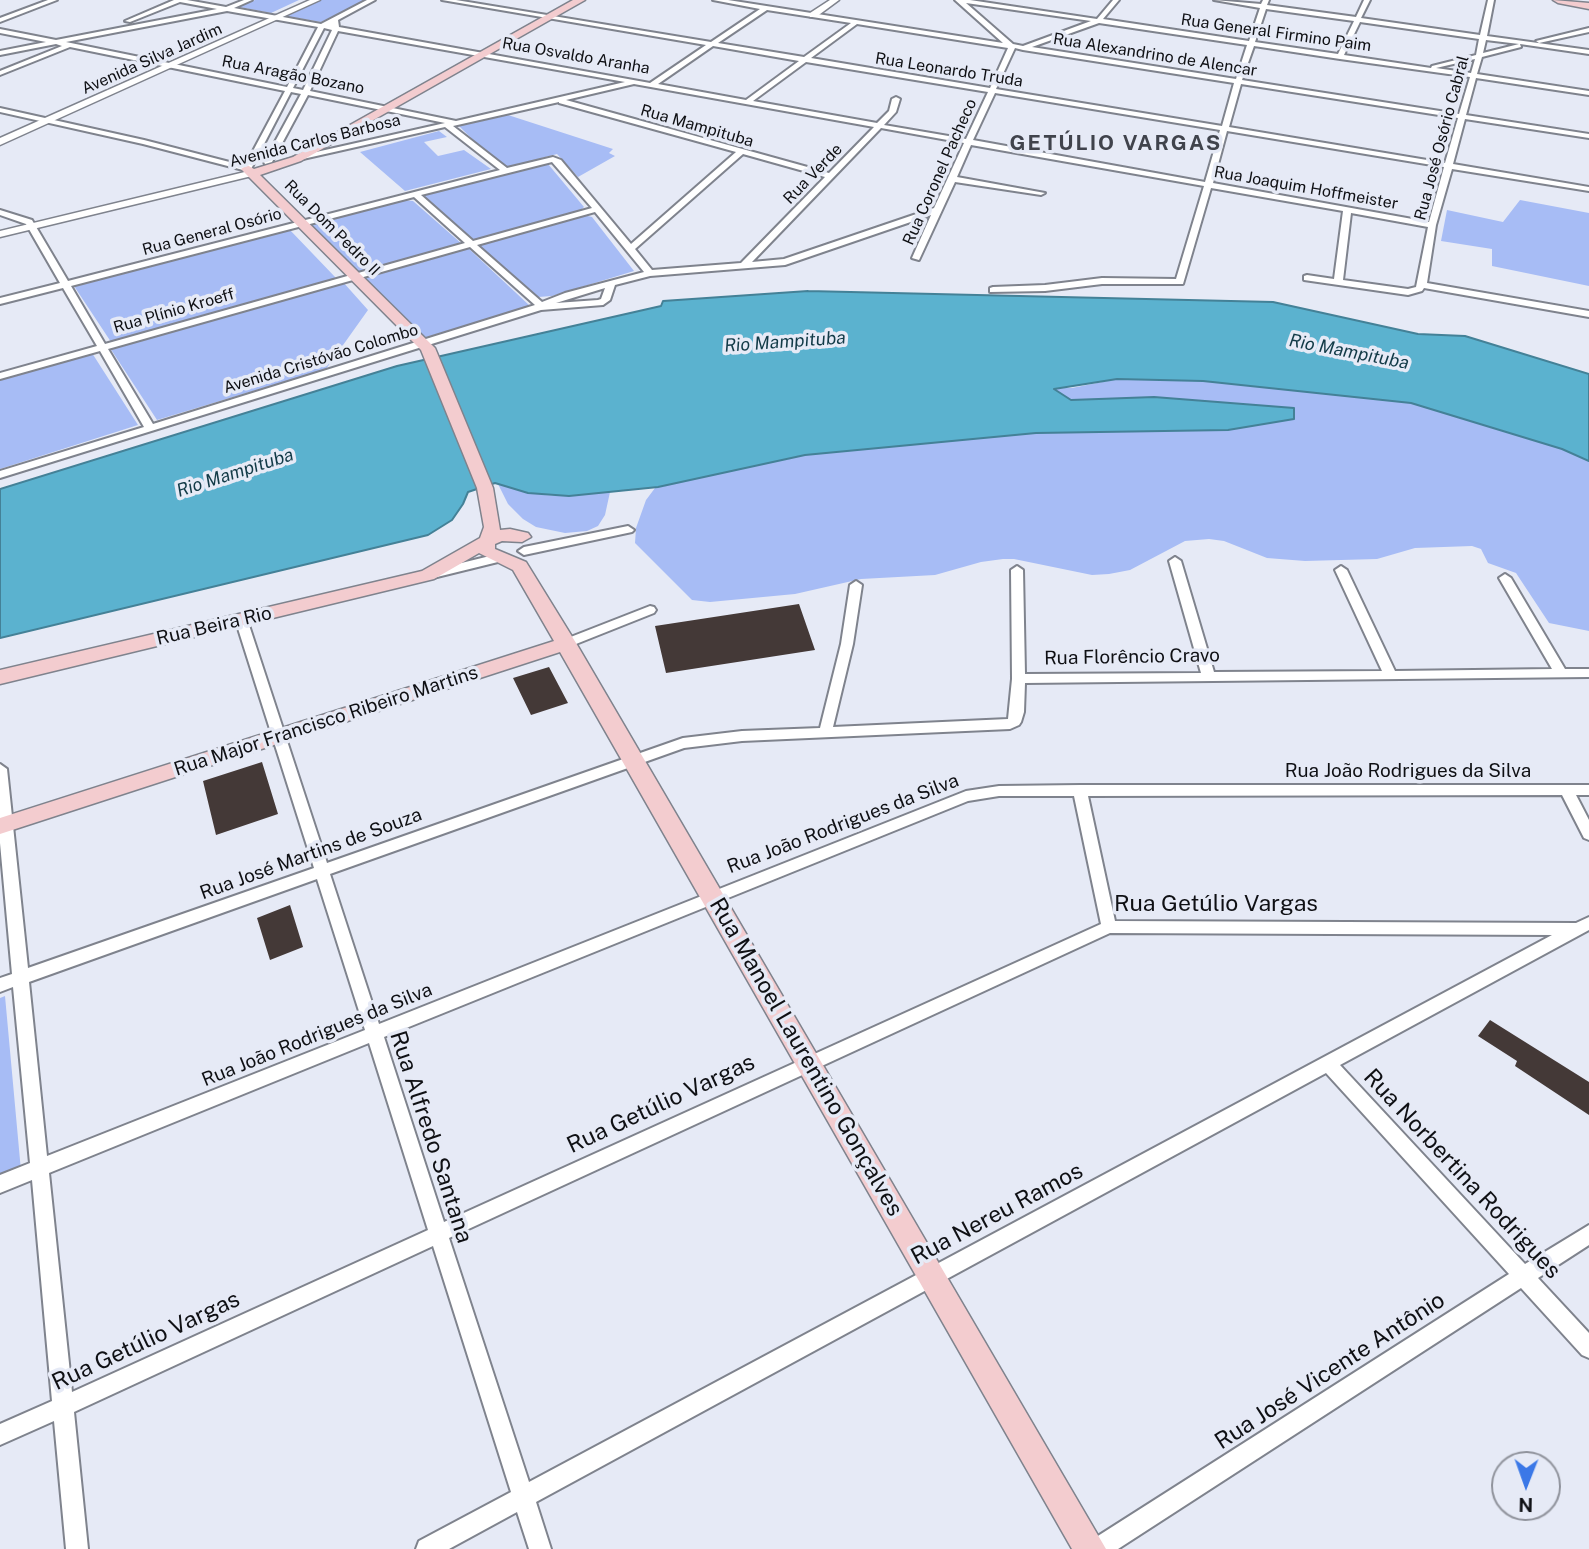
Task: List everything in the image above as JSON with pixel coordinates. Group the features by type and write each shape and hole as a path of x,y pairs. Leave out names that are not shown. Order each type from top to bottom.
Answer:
{"main road":[{"path":"545,16 568,0"},
{"path":"250,171 285,156 374,105 580,0"},
{"path":"1558,0 1589,4"},
{"path":"1578,0 1589,4"},
{"path":"297,159 477,53"},
{"path":"250,171 286,159 337,130 341,124"},
{"name":"Avenida Carlos Barbosa","path":"250,171 297,159"},
{"name":"Rua Dom Pedro II","path":"250,171 426,349"},
{"path":"426,349 485,488 493,527 491,540 486,546 487,552 498,558"},
{"name":"Rua Manoel Laurentino Gonçalves","path":"485,488 522,551 567,643 1090,1549"},
{"name":"Rua Beira Rio","path":"0,677 428,575 506,534 522,551 510,558 498,558"},
{"name":"Rua Major Francisco Ribeiro Martins","path":"2,825 567,643"}],"street":[{"path":"0,20 54,0"},
{"path":"0,73 179,0"},
{"name":"Rua Osvaldo Aranha","path":"179,0 970,140"},
{"path":"0,50 57,42 227,9 249,0"},
{"name":"Avenida Silva Jardim","path":"0,142 173,65 303,0"},
{"name":"Avenida Silva Jardim","path":"0,135 162,63 316,0"},
{"path":"250,171 322,26 372,0"},
{"name":"Rua Leonardo Truda","path":"445,0 1589,189"},
{"name":"Rua Alexandrino de Alencar","path":"716,0 1589,136"},
{"path":"804,14 822,0"},
{"path":"813,15 835,0"},
{"path":"959,0 1012,47"},
{"name":"Rua General Firmino Paim","path":"959,0 1589,93"},
{"path":"1022,48 1098,21 1116,0"},
{"path":"1217,0 1264,3 1589,52"},
{"path":"1340,57 1367,0"},
{"name":"Rua José Osório Cabral","path":"1422,285 1432,225 1492,0"},
{"path":"993,290 1045,288 1102,281 1180,282 1238,82 1264,3"},
{"path":"0,50 118,25 239,4"},
{"path":"653,84 765,8"},
{"path":"268,162 306,92 336,28 335,18"},
{"path":"750,101 856,22"},
{"path":"1425,69 1589,30"},
{"name":"Rua Aragão Bozano","path":"0,31 374,105 452,124 504,170"},
{"name":"Rua Coronel Pacheco","path":"916,258 1012,47"},
{"name":"Avenida Carlos Barbosa","path":"297,159 639,82"},
{"name":"Rua Verde","path":"744,265 881,124 892,111 897,99"},
{"name":"Rua Mampituba","path":"558,100 830,176"},
{"name":"Rua Dom Pedro II","path":"0,110 226,161 250,171"},
{"name":"Rua Joaquim Hoffmeister","path":"970,140 1432,225"},
{"path":"630,249 740,153"},
{"name":"Rua General Osório","path":"0,301 553,159 596,209"},
{"name":"Avenida Carlos Barbosa","path":"0,234 30,224 250,171"},
{"path":"952,179 1041,193"},
{"path":"415,194 542,307 600,303 605,300 611,283"},
{"path":"596,209 650,273"},
{"name":"Rua Plínio Kroeff","path":"0,376 596,209"},
{"path":"1338,282 1347,209"},
{"name":"Avenida Cristóvão Colombo","path":"0,475 150,428 426,349 542,307 561,297 650,273 799,259 849,239 938,211"},
{"path":"0,212 30,224 150,428"},
{"name":"Avenida Carlos Barbosa","path":"0,228 30,224"},
{"path":"1307,278 1408,292 1419,289 1422,285 1589,314"},
{"name":"Rua Beira Rio","path":"522,551 628,530"},
{"name":"Rua Beira Rio","path":"428,575 498,558"},
{"path":"1175,561 1208,675"},
{"path":"1017,570 1019,678"},
{"path":"1341,570 1390,674"},
{"path":"1506,578 1562,673"},
{"path":"825,733 847,644 856,585"},
{"name":"Rua Major Francisco Ribeiro Martins","path":"567,643 650,610"},
{"name":"Rua Alfredo Santana","path":"241,619 540,1549"},
{"name":"Rua Florêncio Cravo","path":"634,759 698,740 1010,724 1014,722 1017,712 1019,678 1589,673"},
{"name":"Rua José Martins de Souza","path":"0,985 634,759"},
{"path":"0,769 2,825 20,978 77,1549"},
{"name":"Rua João Rodrigues da Silva","path":"0,1184 966,796 999,790 1589,790"},
{"path":"1080,790 1109,927"},
{"path":"1566,790 1589,834"},
{"name":"Rua Getúlio Vargas","path":"0,1435 1109,927 1583,926"},
{"name":"Rua Nereu Ramos","path":"428,1549 1583,926"},
{"name":"Rua Norbertina Rodrigues","path":"1328,1064 1589,1348"},
{"name":"Rua José Vicente Antônio","path":"1098,1549 1589,1234"}],"shaded area":[{"path":"255,0 299,0 271,13 239,7"},
{"path":"320,0 368,0 321,22 285,16"},
{"path":"508,115 613,149 609,153 615,156 578,177 557,154 500,167 459,126"},
{"path":"439,131 447,137 424,142 438,156 464,150 491,169 405,191 360,152"},
{"path":"541,163 548,164 584,207 581,210 474,240 423,195"},
{"path":"401,200 413,201 462,244 358,273 310,224"},
{"path":"1520,200 1589,213 1589,286 1492,266 1492,249 1441,241 1447,210 1503,222"},
{"path":"584,215 592,217 634,271 552,296 538,297 479,245"},
{"path":"289,229 336,278 111,342 74,286"},
{"path":"468,248 530,306 420,339 363,277"},
{"path":"343,282 368,310 326,369 157,420 110,348"},
{"path":"92,353 138,425 0,469 0,380"},
{"path":"1117,379 1202,381 1411,403 1562,449 1589,461 1589,631 1549,623 1516,573 1488,563 1481,549 1472,546 1415,548 1377,559 1305,561 1267,558 1224,541 1209,539 1185,541 1130,570 1109,574 1092,575 1003,559 981,562 935,575 861,579 795,594 710,602 692,600 635,543 636,528 646,500 655,488 805,455 1035,433 1228,430 1294,419 1293,408 1154,397 1070,400 1053,388 1072,388"},
{"path":"498,484 544,495 569,496 610,492 605,515 598,526 587,531 565,533 536,527 523,519 508,504"},
{"path":"5,996 21,1171 0,1179 0,998"}],"water":[{"name":"Rio Mampituba","path":"808,291 1273,302 1418,334 1465,336 1589,374 1589,461 1562,449 1411,403 1203,381 1117,379 1054,389 1071,400 1154,397 1294,408 1294,419 1228,430 1036,433 805,455 658,487 569,496 528,493 495,483 468,492 452,520 428,535 0,638 0,489 397,366 661,306 663,301"}],"building":[{"path":"799,604 815,650 666,673 655,626"},
{"path":"549,667 568,703 531,715 513,678"},
{"path":"262,762 278,814 216,835 203,781"},
{"path":"290,905 303,947 270,960 257,918"},
{"path":"1490,1020 1589,1082 1589,1115 1515,1066 1517,1061 1478,1036"}],"district":[{"name":"GETÚLIO VARGAS","path":"1116,144"}]}
